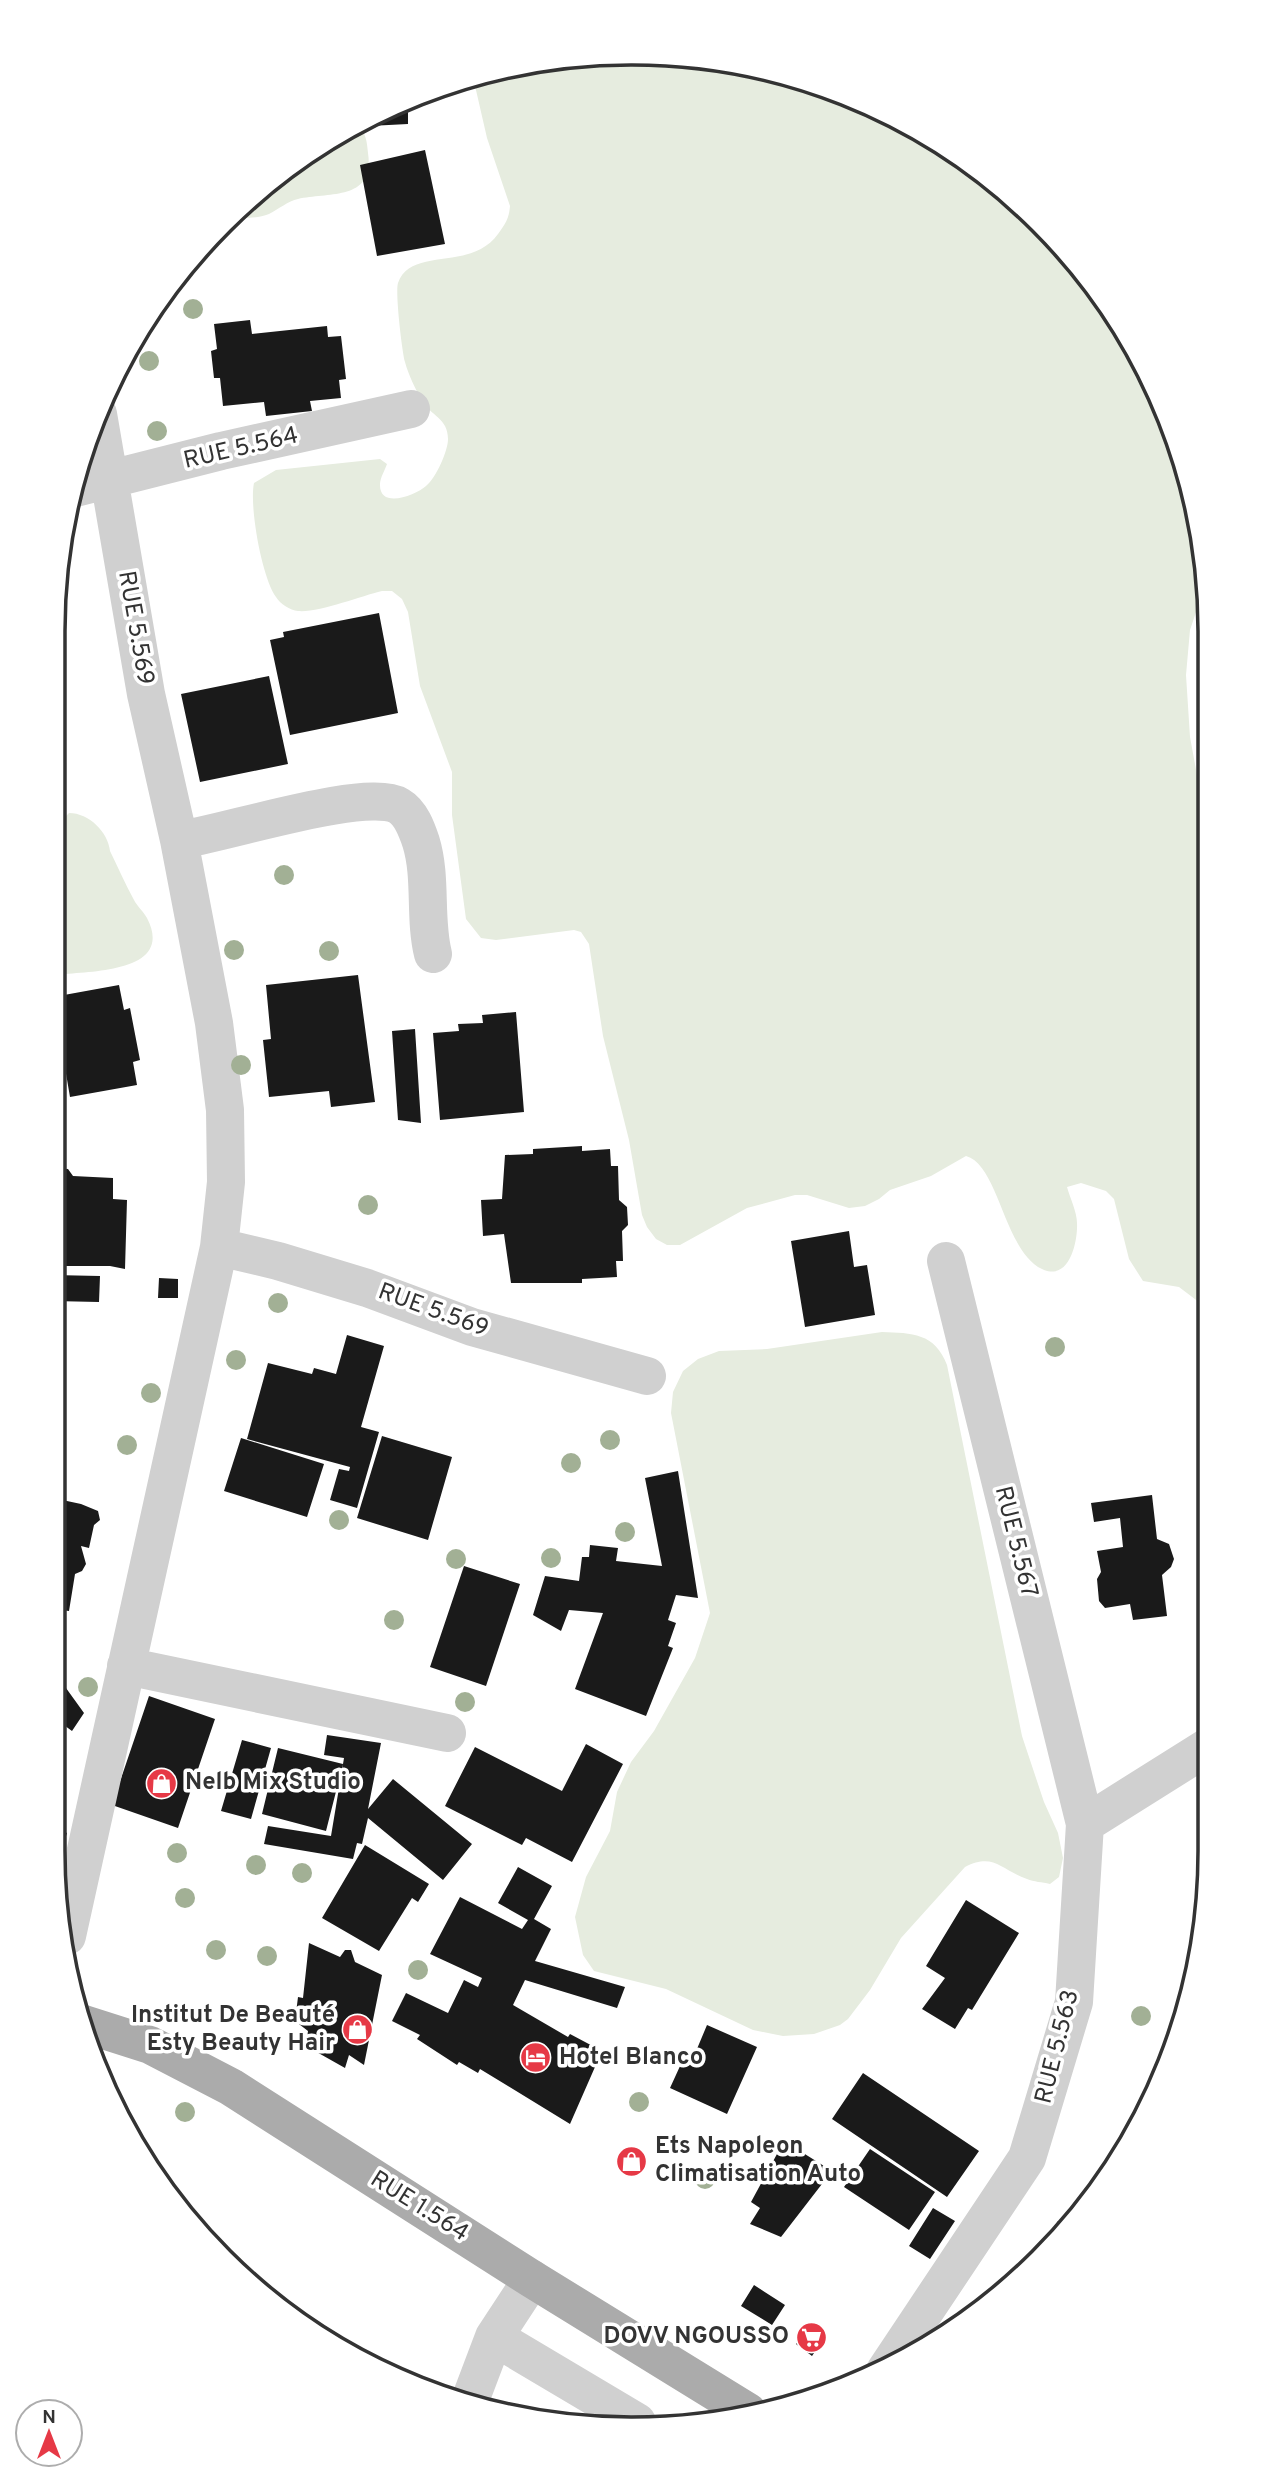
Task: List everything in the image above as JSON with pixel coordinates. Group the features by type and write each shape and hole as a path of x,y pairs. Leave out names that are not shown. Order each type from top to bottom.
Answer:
{"main road":[{"name":"RUE 1.564","path":"93,2027 150,2045 231,2087 532,2279 739,2406"}],"street":[{"name":"RUE 5.564","path":"84,486 221,451 411,409"},
{"name":"RUE 5.569","path":"70,1923 219,1247 226,1182 225,1110 214,1023 179,840 146,694 101,432"},
{"path":"179,840 344,803 375,802 398,805 410,816 421,844 433,954"},
{"name":"RUE 5.569","path":"219,1247 278,1261 366,1288 472,1327 647,1376"},
{"name":"RUE 5.567","path":"946,1261 1085,1824"},
{"path":"126,1666 447,1733"},
{"path":"1085,1824 1198,1752"},
{"name":"RUE 5.563","path":"899,2350 1027,2158 1074,2002 1085,1824"},
{"path":"472,2394 494,2337 532,2279"},
{"path":"494,2337 629,2417"}],"shaded area":[{"path":"594,66 669,66 742,76 814,95 882,123 915,141 977,182 1005,205 1058,258 1081,286 1122,348 1155,415 1179,485 1197,594 1197,608 1190,630 1186,675 1190,737 1198,780 1198,1301 1179,1287 1143,1281 1129,1259 1114,1199 1106,1191 1081,1183 1067,1187 1077,1223 1076,1240 1070,1258 1059,1270 1051,1272 1042,1269 1029,1259 1019,1245 986,1175 977,1163 966,1156 931,1176 890,1190 865,1206 849,1208 807,1195 795,1195 747,1208 680,1245 667,1245 656,1239 647,1227 642,1215 629,1140 603,1036 589,944 581,932 574,930 496,940 481,938 466,919 452,815 452,772 420,686 408,612 402,599 392,591 382,591 328,607 306,611 289,608 280,602 271,588 255,524 254,483 276,470 380,459 387,464 380,482 381,492 385,497 391,498 414,493 434,477 444,457 447,432 442,422 422,401 410,377 402,346 397,289 405,272 415,265 473,252 486,245 505,224 510,206 487,138 475,87 558,70"},
{"path":"364,133 368,168 365,179 357,187 336,194 294,200 269,214 246,218 286,182 317,160"},
{"path":"69,813 84,816 106,837 110,851 135,902 147,918 153,936 149,950 139,960 105,970 65,974 65,817"},
{"path":"882,1332 913,1334 929,1341 942,1354 947,1365 1022,1736 1044,1802 1058,1833 1063,1858 1059,1877 1050,1884 1032,1881 991,1862 983,1861 965,1867 901,1938 870,1990 848,2019 840,2025 814,2034 783,2036 753,2030 666,1989 594,1971 583,1955 575,1917 586,1877 610,1831 617,1792 631,1762 654,1731 695,1658 710,1613 671,1413 673,1392 683,1371 698,1359 719,1351 767,1349"}],"building":[{"path":"408,111 408,124 376,126"},
{"path":"425,150 445,244 377,256 360,165"},
{"path":"250,320 252,334 327,326 328,337 341,336 346,379 339,380 341,398 310,401 312,411 266,416 264,402 223,406 220,378 214,378 211,351 217,349 214,324"},
{"path":"379,613 398,713 290,735 270,640 284,637 283,632"},
{"path":"269,676 288,764 200,782 181,694"},
{"path":"358,975 375,1102 331,1107 329,1091 269,1097 263,1040 271,1039 266,985"},
{"path":"119,985 124,1010 130,1008 140,1060 133,1062 137,1085 70,1097 65,1068 65,995"},
{"path":"516,1012 524,1112 440,1120 433,1033 459,1031 458,1024 483,1023 482,1015"},
{"path":"415,1029 421,1123 398,1120 392,1031"},
{"path":"582,1146 582,1151 610,1149 611,1166 618,1166 619,1200 627,1207 628,1225 622,1231 623,1261 616,1261 617,1277 582,1279 582,1283 511,1283 504,1234 483,1236 481,1200 502,1199 505,1155 533,1154 533,1149"},
{"path":"65,1169 73,1176 113,1178 113,1199 127,1200 125,1269 110,1266 65,1266"},
{"path":"849,1231 854,1267 867,1265 875,1315 805,1327 791,1241"},
{"path":"65,1275 100,1276 99,1302 65,1301"},
{"path":"159,1278 178,1279 178,1298 158,1298"},
{"path":"347,1335 384,1346 361,1427 379,1432 357,1508 330,1500 339,1469 349,1471 350,1467 247,1439 268,1363 312,1374 314,1368 336,1374"},
{"path":"382,1436 452,1457 428,1540 357,1518"},
{"path":"241,1438 324,1464 307,1517 224,1491"},
{"path":"678,1471 698,1598 676,1595 668,1620 676,1623 668,1646 673,1648 646,1716 575,1689 603,1613 569,1610 561,1631 533,1615 545,1576 579,1581 582,1557 589,1557 590,1545 618,1548 616,1561 662,1566 645,1478"},
{"path":"1152,1495 1157,1539 1169,1544 1174,1559 1171,1567 1162,1575 1167,1616 1133,1620 1130,1604 1105,1608 1099,1601 1097,1579 1101,1572 1097,1551 1123,1547 1120,1518 1094,1522 1091,1503"},
{"path":"65,1501 98,1511 100,1520 94,1525 89,1548 81,1546 86,1564 82,1571 75,1574 69,1611 65,1610"},
{"path":"464,1566 520,1584 486,1686 430,1667"},
{"path":"65,1687 84,1713 72,1731 65,1726"},
{"path":"149,1696 215,1719 178,1828 112,1805"},
{"path":"327,1735 381,1743 368,1809 393,1779 472,1844 443,1880 368,1818 362,1844 357,1843 353,1859 264,1844 268,1826 331,1836 344,1758 324,1755"},
{"path":"242,1740 271,1748 251,1819 221,1811"},
{"path":"586,1744 623,1764 572,1862 526,1838 522,1845 445,1806 475,1747 562,1791"},
{"path":"278,1748 343,1764 326,1831 262,1814"},
{"path":"365,1845 429,1884 418,1902 412,1898 379,1951 322,1918"},
{"path":"518,1867 552,1886 534,1919 551,1929 535,1961 625,1987 617,2008 525,1980 513,2005 568,2037 570,2034 602,2051 570,2124 480,2069 478,2073 459,2062 457,2065 417,2039 420,2035 392,2021 406,1993 448,2013 464,1980 478,1987 482,1978 430,1954 460,1897 522,1929 528,1920 498,1903"},
{"path":"966,1900 1019,1933 972,2010 968,2008 955,2029 922,2009 945,1978 926,1966"},
{"path":"309,1943 340,1957 345,1950 351,1950 355,1962 382,1975 364,2065 349,2055 345,2068 306,2046 308,2031 295,2021 298,1997 303,1998"},
{"path":"707,2025 757,2047 727,2114 670,2088 686,2053 694,2056"},
{"path":"863,2073 979,2151 947,2197 832,2119"},
{"path":"784,2141 832,2171 781,2237 750,2224 760,2208 751,2202"},
{"path":"870,2149 935,2192 909,2230 844,2187"},
{"path":"933,2208 955,2221 930,2259 909,2246"},
{"path":"754,2285 785,2305 772,2325 741,2306"},
{"path":"810,2327 825,2337 812,2356 796,2344"}],"place":[{"name":"Nelb Mix Studio","path":"162,1783"},
{"name":"Institut De Beauté Esty Beauty Hair","path":"358,2030"},
{"name":"Hotel Blanco","path":"536,2058"},
{"name":"Ets Napoleon Climatisation Auto","path":"632,2161"},
{"name":"DOVV NGOUSSO","path":"812,2337"}]}
